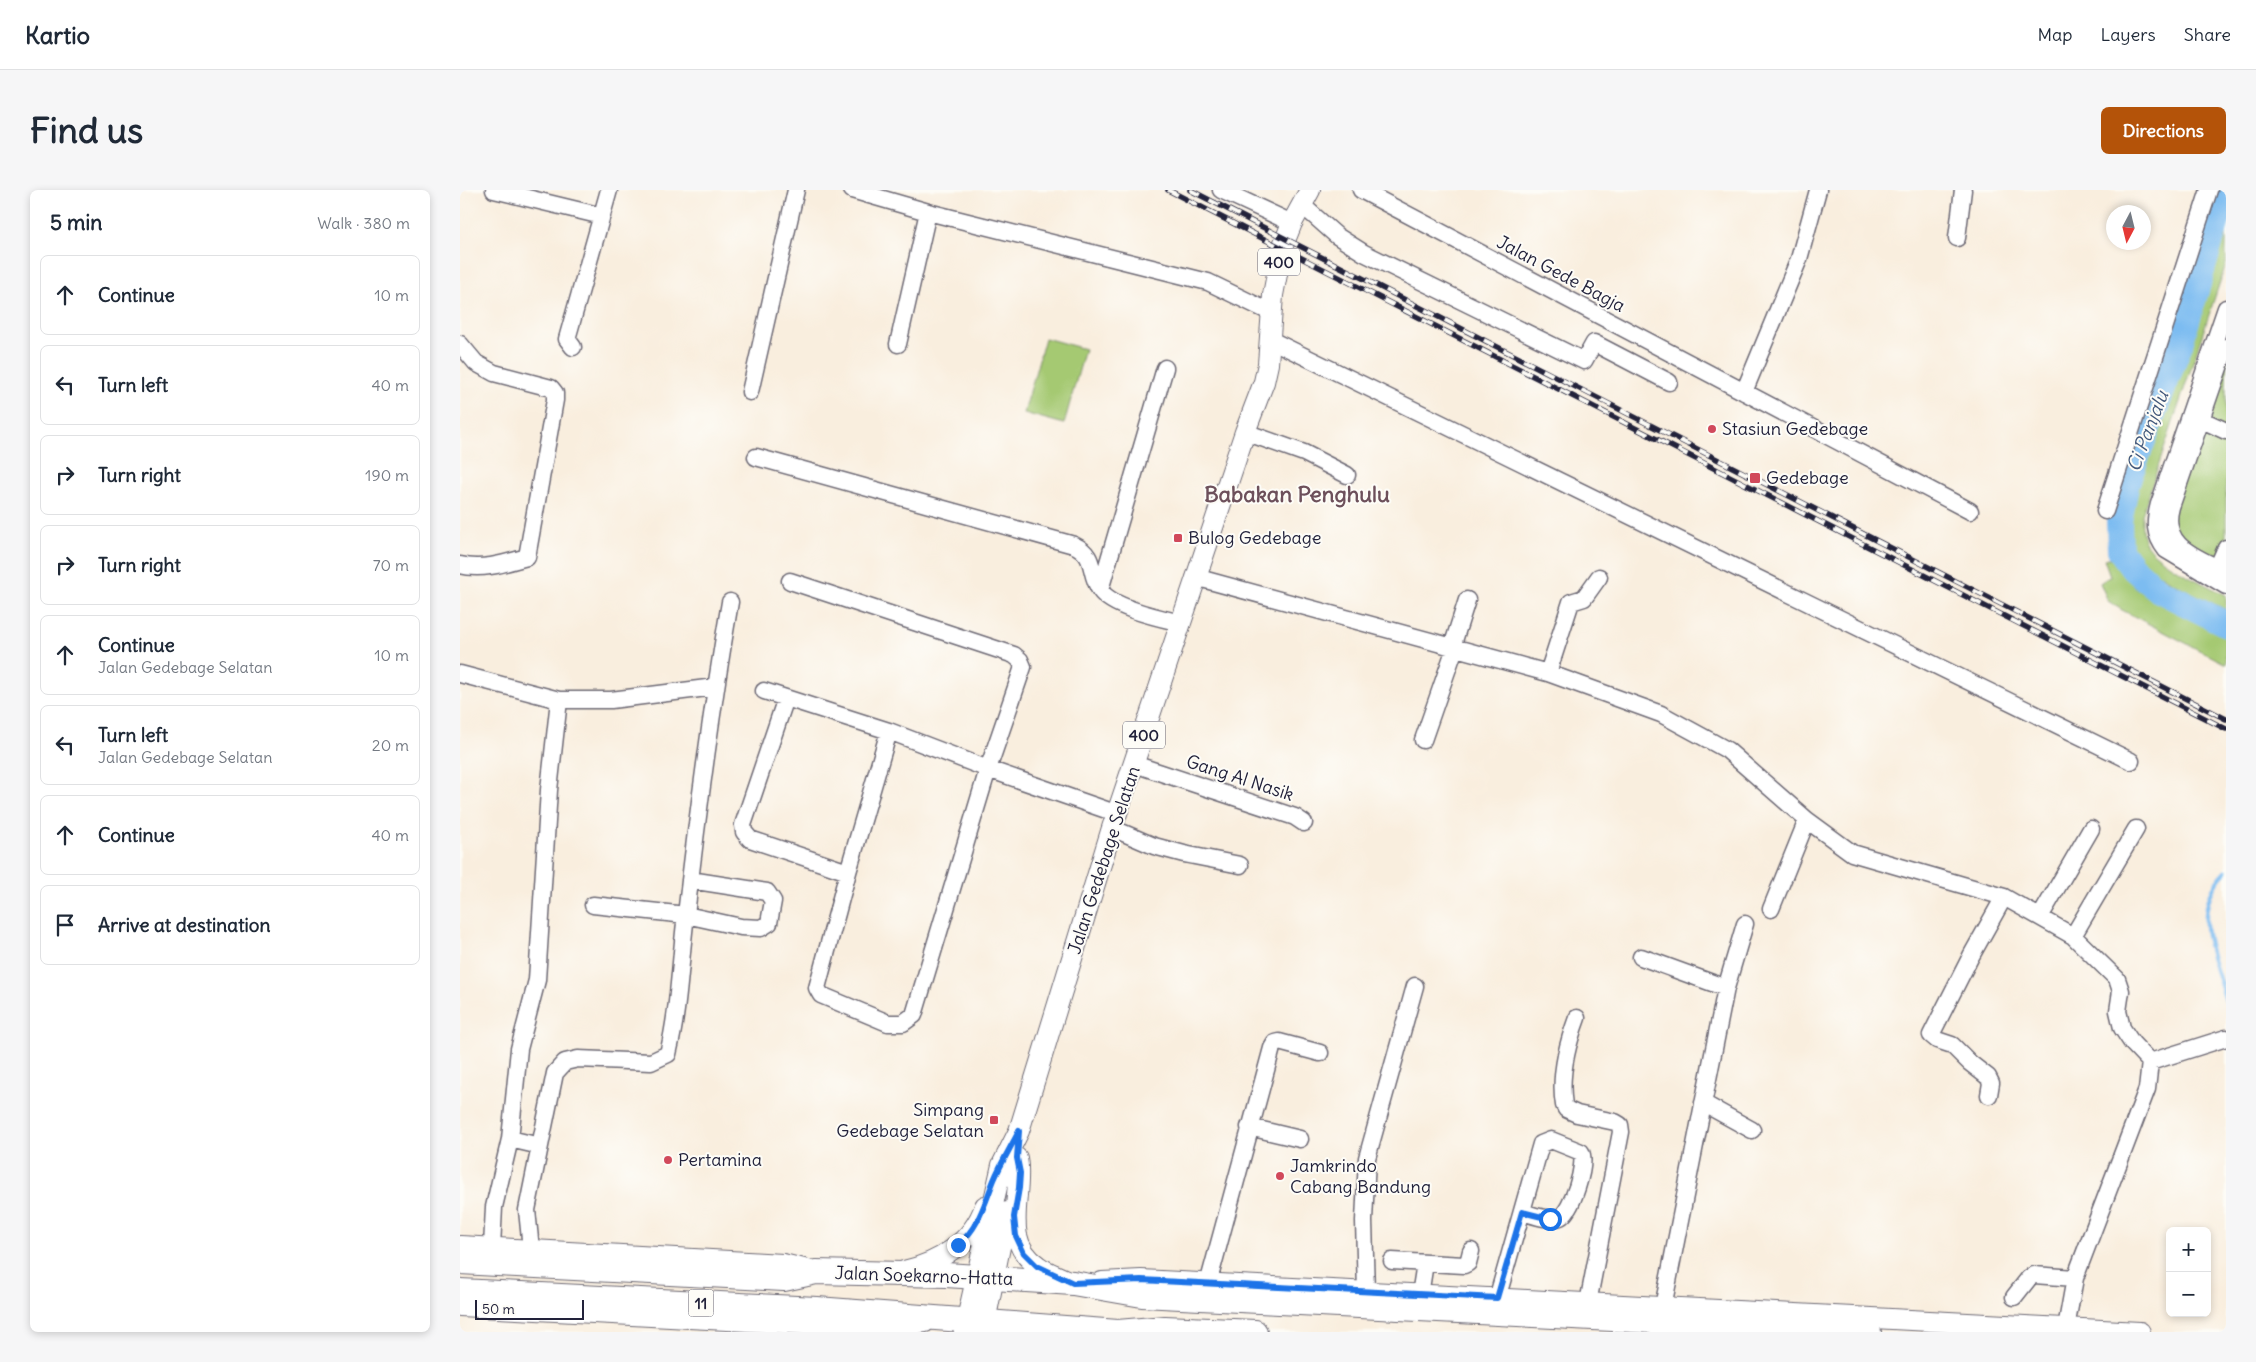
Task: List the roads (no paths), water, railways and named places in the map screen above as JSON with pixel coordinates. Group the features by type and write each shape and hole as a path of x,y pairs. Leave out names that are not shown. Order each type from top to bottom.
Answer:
{"highway":[{"name":"Jalan Soekarno-Hatta","path":"460,1262 784,1279 816,1272 985,1278 1073,1283 1142,1295 1869,1332"},
{"name":"11","path":"460,1291 817,1309 942,1319 975,1327 1119,1332 1165,1328 1256,1332"},
{"path":"504,1294 558,1311"},
{"path":"1705,1309 1729,1325"}],"main road":[{"name":"Jalan Gedebage Selatan","path":"975,1327 1009,1162 1115,821 1195,577 1264,382 1271,340 1260,307 1292,223 1306,198"},
{"path":"890,1274 917,1268 934,1261 967,1238 980,1219 1009,1162 1020,1173 1015,1226 1019,1245 1037,1266 1073,1283 1141,1280 2140,1332"},
{"name":"Jalan Soekarno-Hatta","path":"460,1246 783,1264 816,1272"},
{"path":"460,1306 777,1327 843,1329 889,1330 942,1319"}],"street":[{"path":"494,190 602,216"},
{"path":"573,347 567,339 609,190"},
{"path":"750,392 796,190"},
{"path":"852,190 928,212 1208,282 1260,307"},
{"path":"1221,190 1292,223"},
{"name":"Jalan Gede Bagja","path":"1361,190 1970,511"},
{"path":"1744,392 1799,259 1818,190"},
{"path":"1957,238 1964,190"},
{"path":"2105,512 2209,190"},
{"path":"1306,198 1337,236 1364,253 1584,361 1594,343 1669,382"},
{"path":"898,344 928,212"},
{"path":"2226,308 2159,504 2155,528 2160,544 2166,550 2226,586"},
{"path":"1271,340 2131,761"},
{"path":"460,344 476,363 494,373 551,388 555,393 556,400 527,557 500,565 460,565"},
{"path":"2226,347 2200,419 2171,507 2168,522 2172,536 2180,546 2222,570 2226,548"},
{"path":"1100,590 1165,368"},
{"path":"2200,419 2226,431"},
{"path":"1245,432 1304,453 1347,475"},
{"path":"756,457 1074,545 1082,549 1088,556 1100,590 1111,600 1155,617 1181,623"},
{"path":"1195,577 1548,673 1661,714 1727,750 1807,820 1852,853 2004,897 2073,936 2117,979 2121,991 2118,1011 2122,1028 2132,1043 2150,1062 2147,1089 2075,1278 2066,1328"},
{"path":"1548,673 1571,602 1584,598 1599,577"},
{"path":"790,581 1014,655 1020,660 1023,668 988,769 914,1015 903,1022 888,1023 821,995 817,988 889,731"},
{"path":"1423,740 1467,600"},
{"path":"531,1249 528,1210 555,1073 565,1062 578,1059 651,1062 668,1054 674,1030 690,880 715,687 730,602"},
{"path":"460,674 559,700 611,700 715,687"},
{"path":"764,691 889,731 988,769 1115,821 1154,846 1240,865"},
{"path":"786,698 743,825 744,832 750,838 848,872"},
{"path":"492,1247 494,1207 510,1139 518,1057 537,980 549,790 559,700"},
{"name":"Gang Al Nasik","path":"1134,764 1295,816 1304,823"},
{"path":"1772,909 1807,820"},
{"path":"2073,936 2136,829"},
{"path":"2040,917 2091,830"},
{"path":"593,905 686,915 741,927 761,928 770,923 773,901 767,892 690,880"},
{"path":"1989,1095 1991,1083 1988,1077 1952,1045 1937,1040 1931,1035 1971,956 2004,897"},
{"path":"1663,1307 1726,988 1745,924"},
{"path":"1641,957 1726,988"},
{"path":"1366,1292 1364,1221 1367,1158 1415,986"},
{"path":"1577,1018 1567,1048 1564,1068 1564,1105 1570,1112 1615,1122 1620,1125 1621,1132 1588,1303"},
{"path":"2150,1062 2226,1038"},
{"path":"1208,1284 1249,1127 1275,1043 1279,1042 1320,1053"},
{"path":"1703,1103 1752,1130"},
{"path":"1249,1127 1300,1139"},
{"path":"510,1139 540,1146"},
{"path":"1497,1298 1522,1212 1542,1144 1551,1140 1581,1152 1584,1163 1568,1211 1559,1218 1550,1219 1522,1212"},
{"path":"1392,1262 1464,1265 1468,1263 1471,1251"},
{"path":"1420,1295 1425,1263"},
{"path":"2014,1297 2029,1278 2034,1275 2075,1278"}],"waterway":[{"name":"Ci Panjalu","path":"2226,190 2180,344 2127,482 2119,521 2120,550 2133,568 2157,589 2226,624"},
{"path":"2226,871 2215,886 2208,901 2206,917 2210,950 2226,1001"}],"railway":[{"path":"1168,190 2226,729"},
{"path":"1190,190 2226,719"}],"place":[{"name":"Stasiun Gedebage","path":"1712,429"},
{"name":"Gedebage","path":"1755,478"},
{"name":"Bulog Gedebage","path":"1178,538"},
{"name":"Simpang Gedebage Selatan","path":"994,1120"},
{"name":"Pertamina","path":"668,1160"},
{"name":"Jamkrindo Cabang Bandung","path":"1280,1176"}],"district":[{"name":"Babakan Penghulu","path":"1297,494"}]}
